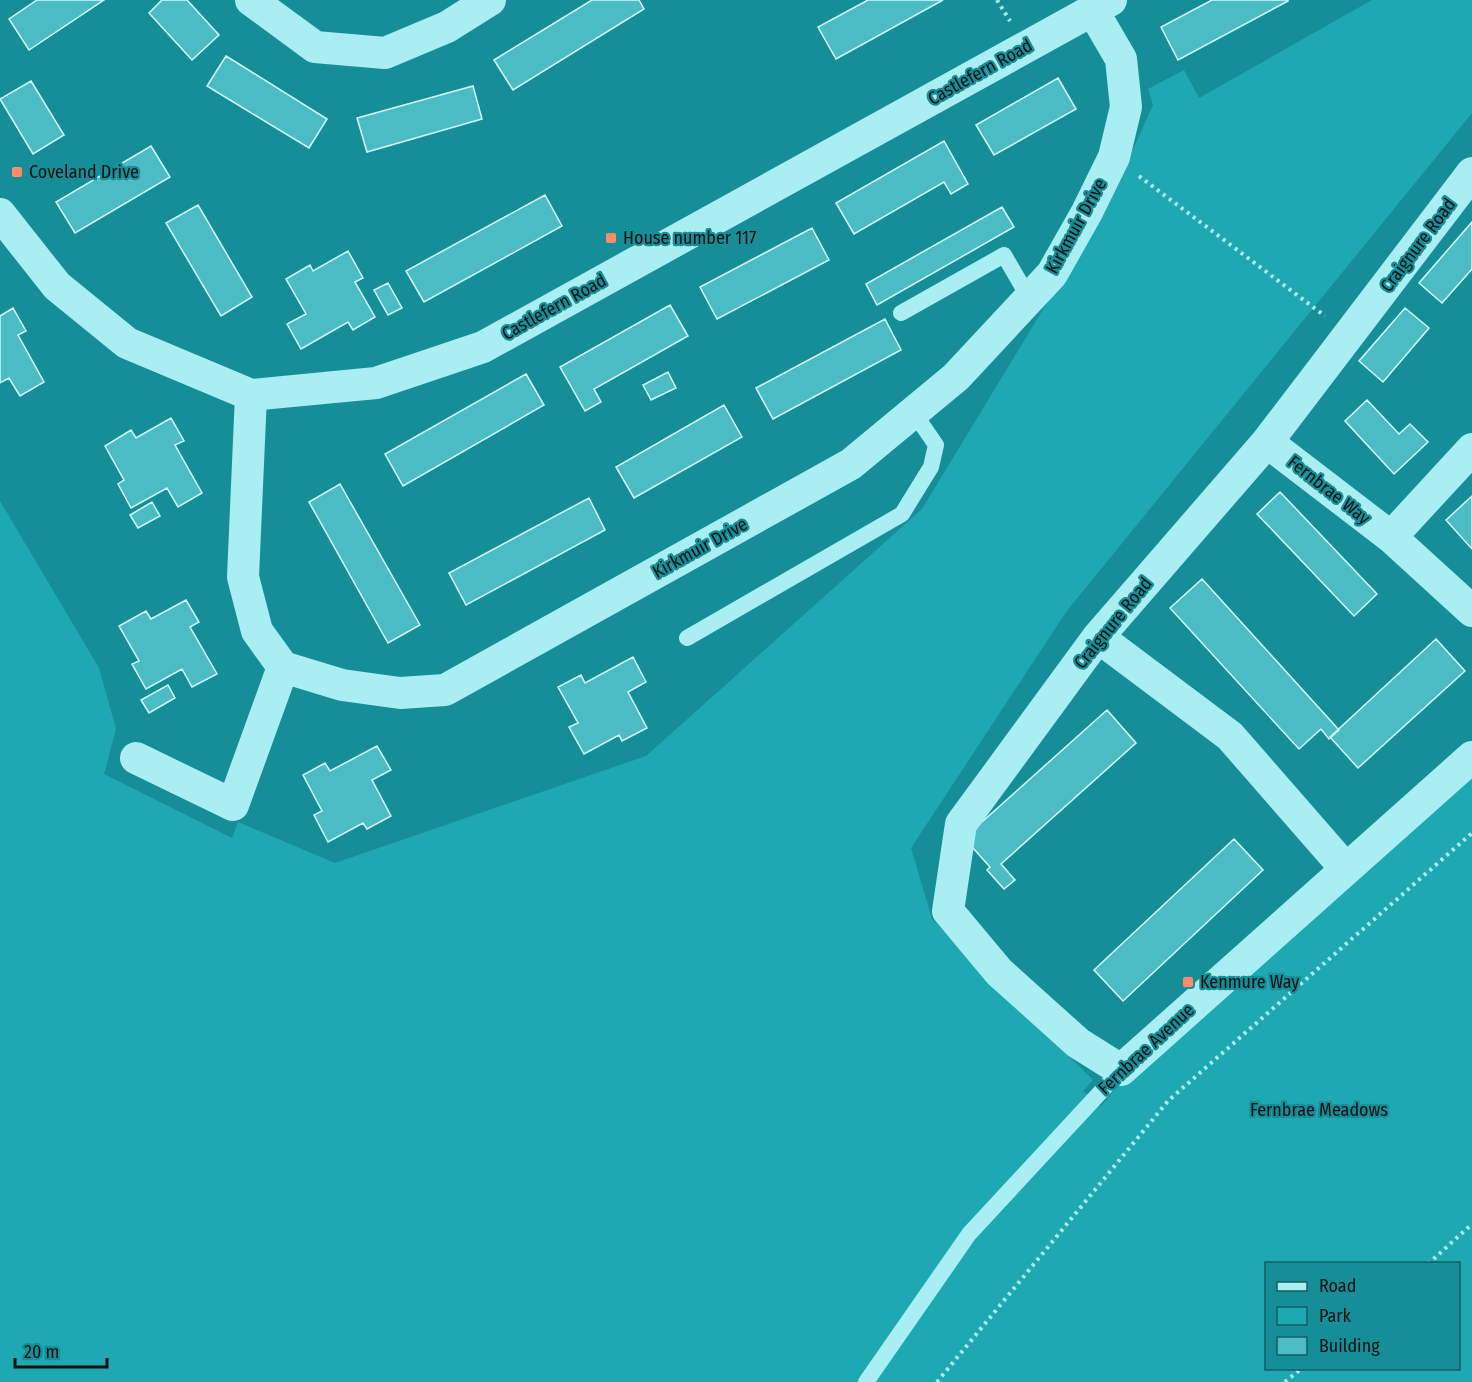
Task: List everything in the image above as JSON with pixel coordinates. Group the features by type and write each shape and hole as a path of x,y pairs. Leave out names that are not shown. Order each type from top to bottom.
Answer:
{"street":[{"path":"252,0 315,47 385,53 447,27 490,0"},
{"name":"Kirkmuir Drive","path":"283,666 342,685 400,693 445,690 851,464 956,377 1052,274 1087,212 1114,156 1126,107 1121,59 1103,5"},
{"name":"Castlefern Road","path":"0,213 57,286 127,343 251,395 376,383 483,347 1103,5"},
{"name":"Craignure Road","path":"1120,1070 1078,1043 999,972 948,911 961,824 1098,637 1267,442 1472,173"},
{"path":"136,758 233,805 283,666 257,630 243,577 251,395"},
{"name":"Fernbrae Way","path":"1267,442 1390,537 1472,611"},
{"path":"1390,537 1472,449"},
{"path":"1098,637 1230,736 1346,869"},
{"name":"Fernbrae Avenue","path":"1120,1070 1472,758"}],"lane":[{"path":"900,313 1004,255 1029,298"},
{"path":"687,638 902,514 932,467 936,445 914,412"},
{"name":"Fernbrae Avenue","path":"866,1382 969,1234 1120,1070"}],"path":[{"path":"1114,156 1349,334"},
{"path":"937,1382 1168,1101 1472,833"},
{"path":"1429,1262 1472,1224"},
{"path":"1285,1382 1300,1370"}],"green space":[{"name":"Fernbrae Meadows","path":"1372,0 1472,0 1472,113 1066,612 911,848 932,919 1093,1080 1083,1091 1101,1106 1125,1078 1472,774 1472,1382 0,1382 0,501 99,668 116,729 104,774 232,838 238,822 335,863 646,756 922,509 1113,194 1153,105 1148,89 1184,70 1199,98"}],"building":[{"path":"37,0 104,0 29,50 9,19"},
{"path":"162,0 187,0 219,35 192,60 149,13"},
{"path":"592,0 639,0 644,9 513,90 494,60"},
{"path":"868,0 943,0 836,59 818,27"},
{"path":"1212,0 1288,1 1178,60 1161,27"},
{"path":"226,56 327,119 309,148 207,86"},
{"path":"1058,78 1076,109 994,155 976,125"},
{"path":"31,81 64,135 33,154 0,99"},
{"path":"473,86 482,119 367,152 357,118"},
{"path":"944,141 968,184 951,194 944,182 854,234 836,203"},
{"path":"151,146 170,177 75,233 56,202"},
{"path":"545,195 562,226 424,302 406,271"},
{"path":"198,205 252,297 221,316 166,223"},
{"path":"1002,207 1014,227 877,305 866,284"},
{"path":"1472,222 1472,269 1442,303 1419,283"},
{"path":"812,228 829,260 717,319 700,287"},
{"path":"348,251 363,278 355,282 375,317 353,330 348,322 301,349 287,324 306,314 286,279 310,265 313,271"},
{"path":"388,283 402,308 388,315 374,290"},
{"path":"670,305 688,336 594,389 601,402 585,411 560,367"},
{"path":"13,308 26,331 18,335 44,382 20,396 9,378 0,383 0,316"},
{"path":"1405,308 1429,328 1383,382 1359,361"},
{"path":"885,319 901,350 773,419 756,388"},
{"path":"668,372 676,388 651,400 643,385"},
{"path":"526,374 544,405 403,486 385,454"},
{"path":"1367,400 1399,434 1410,424 1428,442 1394,474 1345,421"},
{"path":"724,405 742,437 634,498 616,467"},
{"path":"171,418 184,441 175,445 202,493 178,507 167,488 131,508 118,484 124,480 105,446 131,430 136,438"},
{"path":"340,484 420,625 388,643 309,502"},
{"path":"1280,492 1377,594 1354,616 1257,514"},
{"path":"1472,496 1472,549 1446,520"},
{"path":"589,498 605,530 466,605 449,573"},
{"path":"152,502 160,516 138,528 130,515"},
{"path":"1202,579 1339,730 1329,739 1321,729 1299,749 1170,608"},
{"path":"186,600 199,622 190,627 217,674 192,687 182,669 146,689 132,664 139,661 119,626 146,611 151,619"},
{"path":"1436,639 1465,671 1358,768 1330,737"},
{"path":"633,657 646,682 628,692 647,728 622,741 619,735 584,754 569,727 578,723 558,687 581,675 585,683"},
{"path":"168,685 175,698 149,713 141,700"},
{"path":"1107,710 1136,743 1001,864 1015,880 1004,889 987,870 990,867 964,838"},
{"path":"377,746 391,770 372,780 391,816 367,829 363,823 328,842 314,815 322,811 303,775 325,763 330,771"},
{"path":"1234,839 1263,870 1123,1001 1094,970"}],"place":[{"name":"Coveland Drive","path":"17,172"},
{"name":"House number 117","path":"611,238"},
{"name":"Kenmure Way","path":"1188,982"}]}
